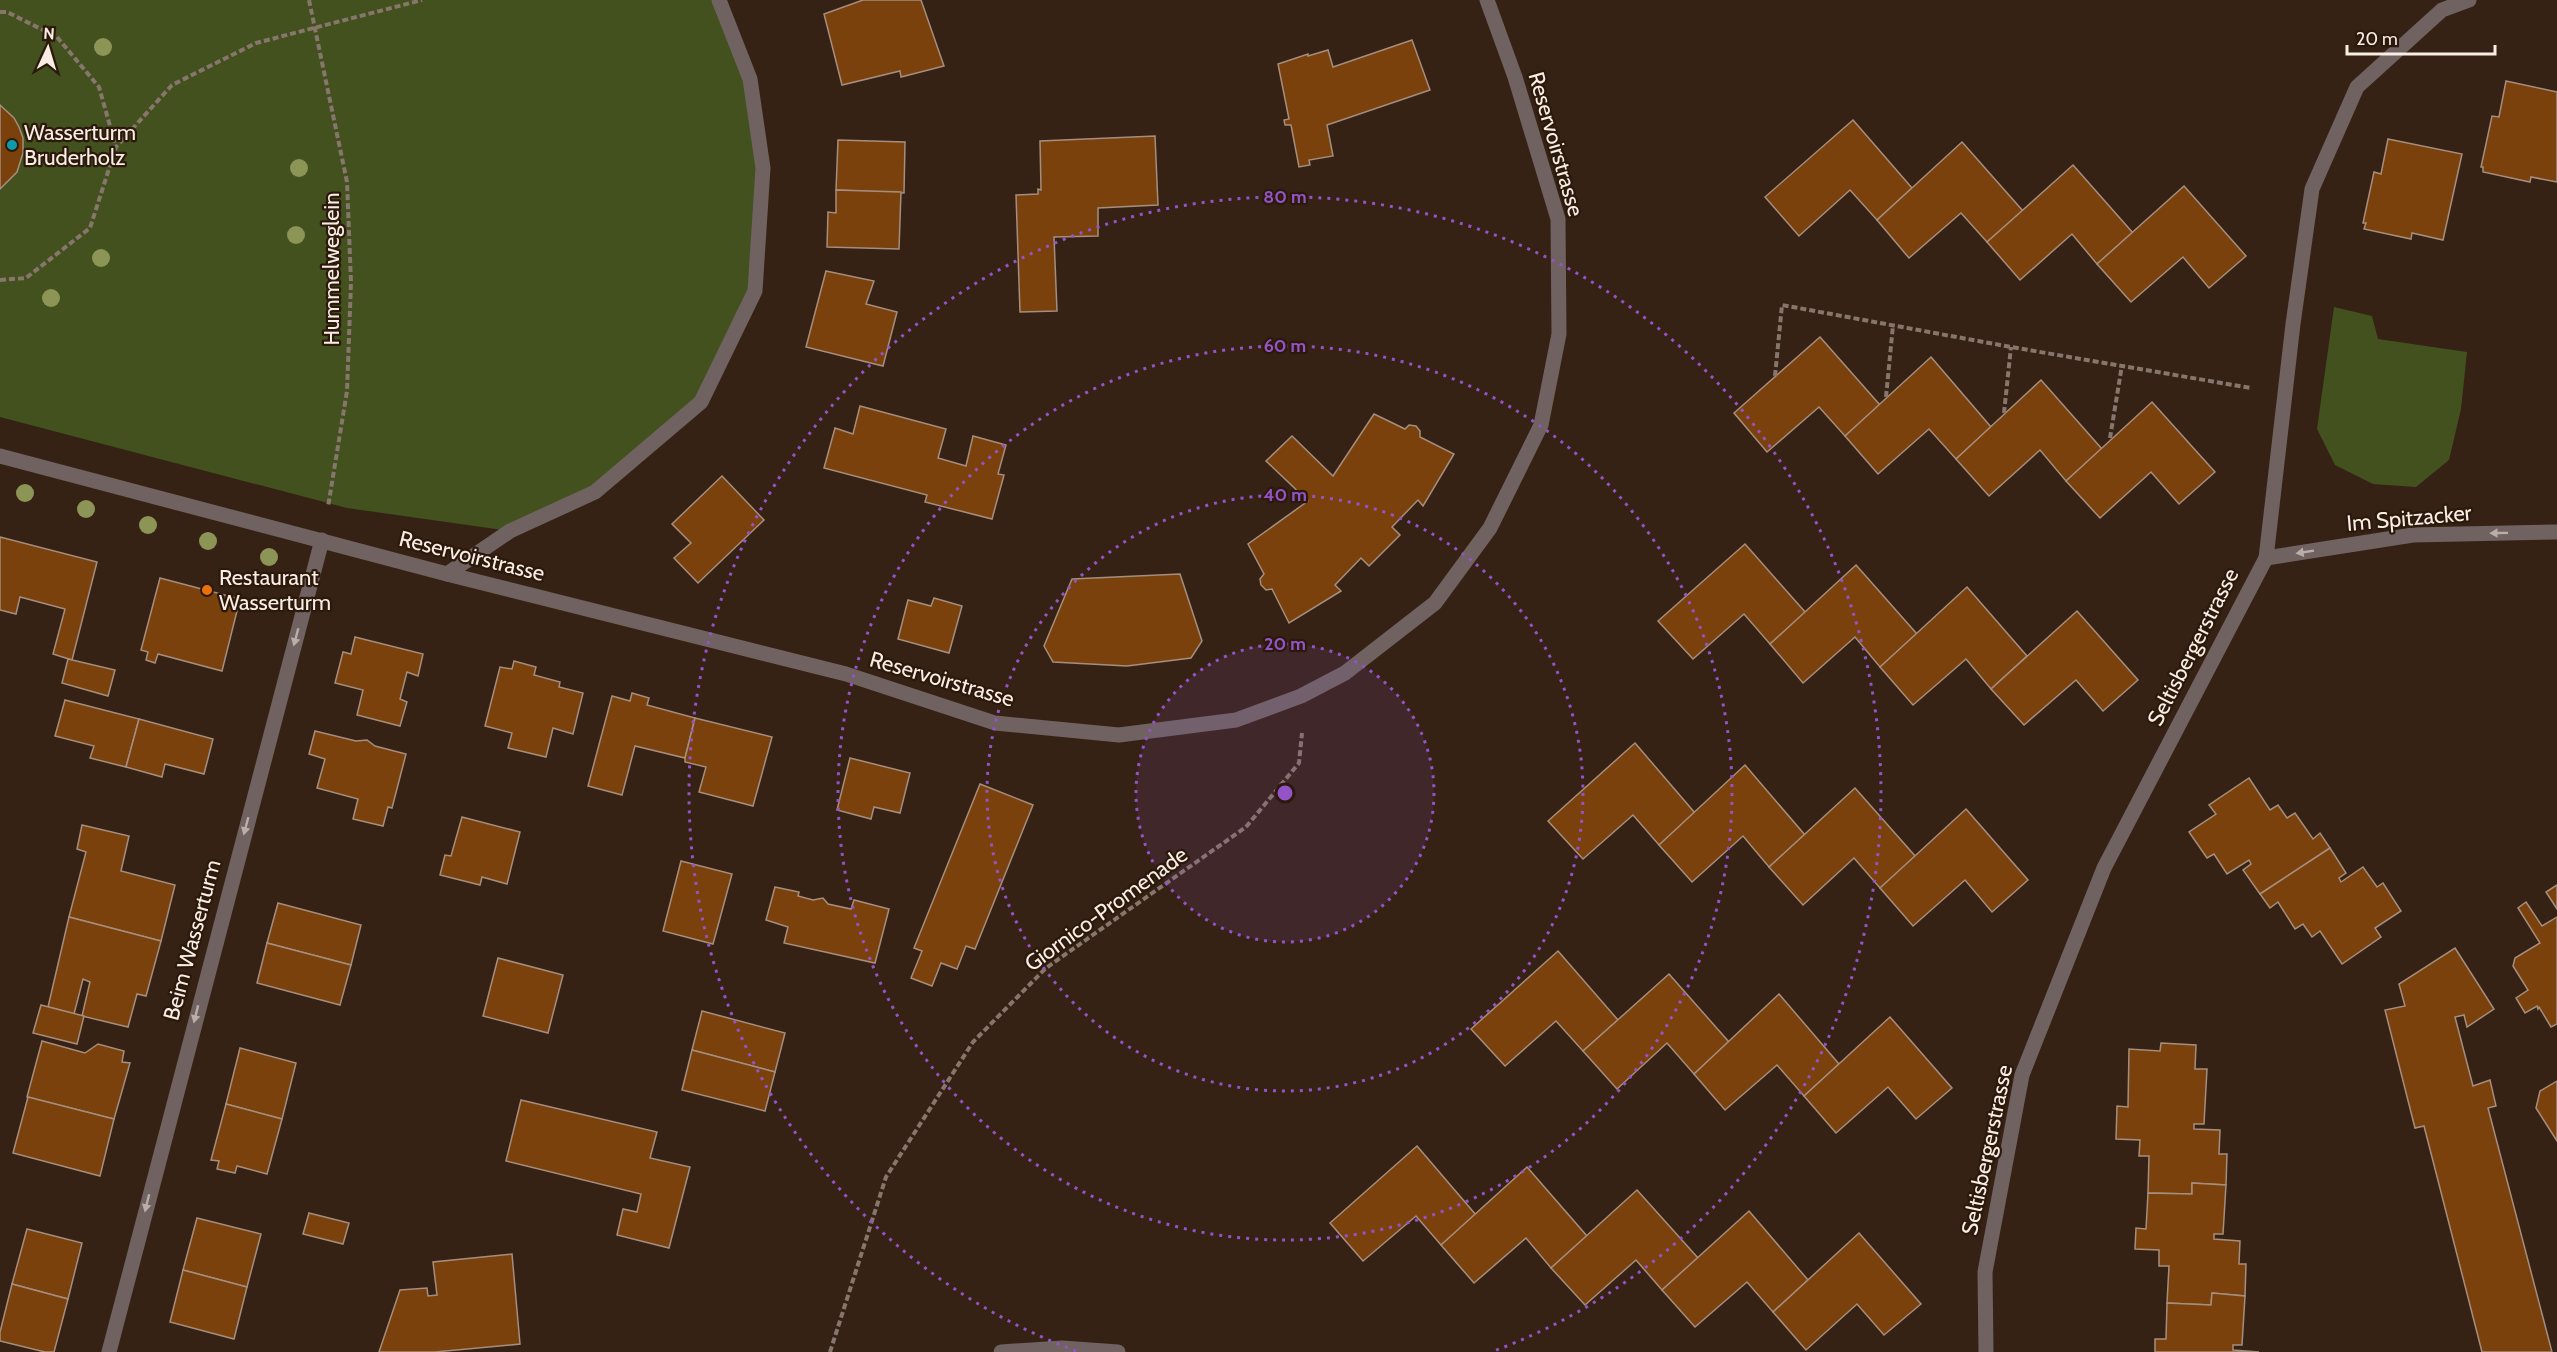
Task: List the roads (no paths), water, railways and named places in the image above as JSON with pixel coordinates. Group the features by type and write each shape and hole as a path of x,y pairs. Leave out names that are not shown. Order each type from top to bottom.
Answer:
{"street":[{"path":"447,574 510,531 595,492 700,402 755,291 763,168 750,79 719,0"},
{"name":"Reservoirstrasse","path":"0,456 447,574 846,674 995,723 1119,735 1236,720 1306,693 1345,673 1435,603 1490,528 1540,425 1559,334 1558,219 1515,77 1487,0"},
{"name":"Seltisbergerstrasse","path":"1986,1352 1985,1272 2022,1075 2104,868 2265,558 2284,394 2312,189 2357,87 2442,10 2469,0"},
{"name":"Im Spitzacker","path":"2265,558 2413,536 2557,532"},
{"name":"Beim Wasserturm","path":"109,1352 322,540"},
{"path":"1000,1352 1062,1348 1118,1352"}],"place":[{"name":"Wasserturm Bruderholz","path":"12,145"},
{"name":"Restaurant Wasserturm","path":"207,590"}]}
